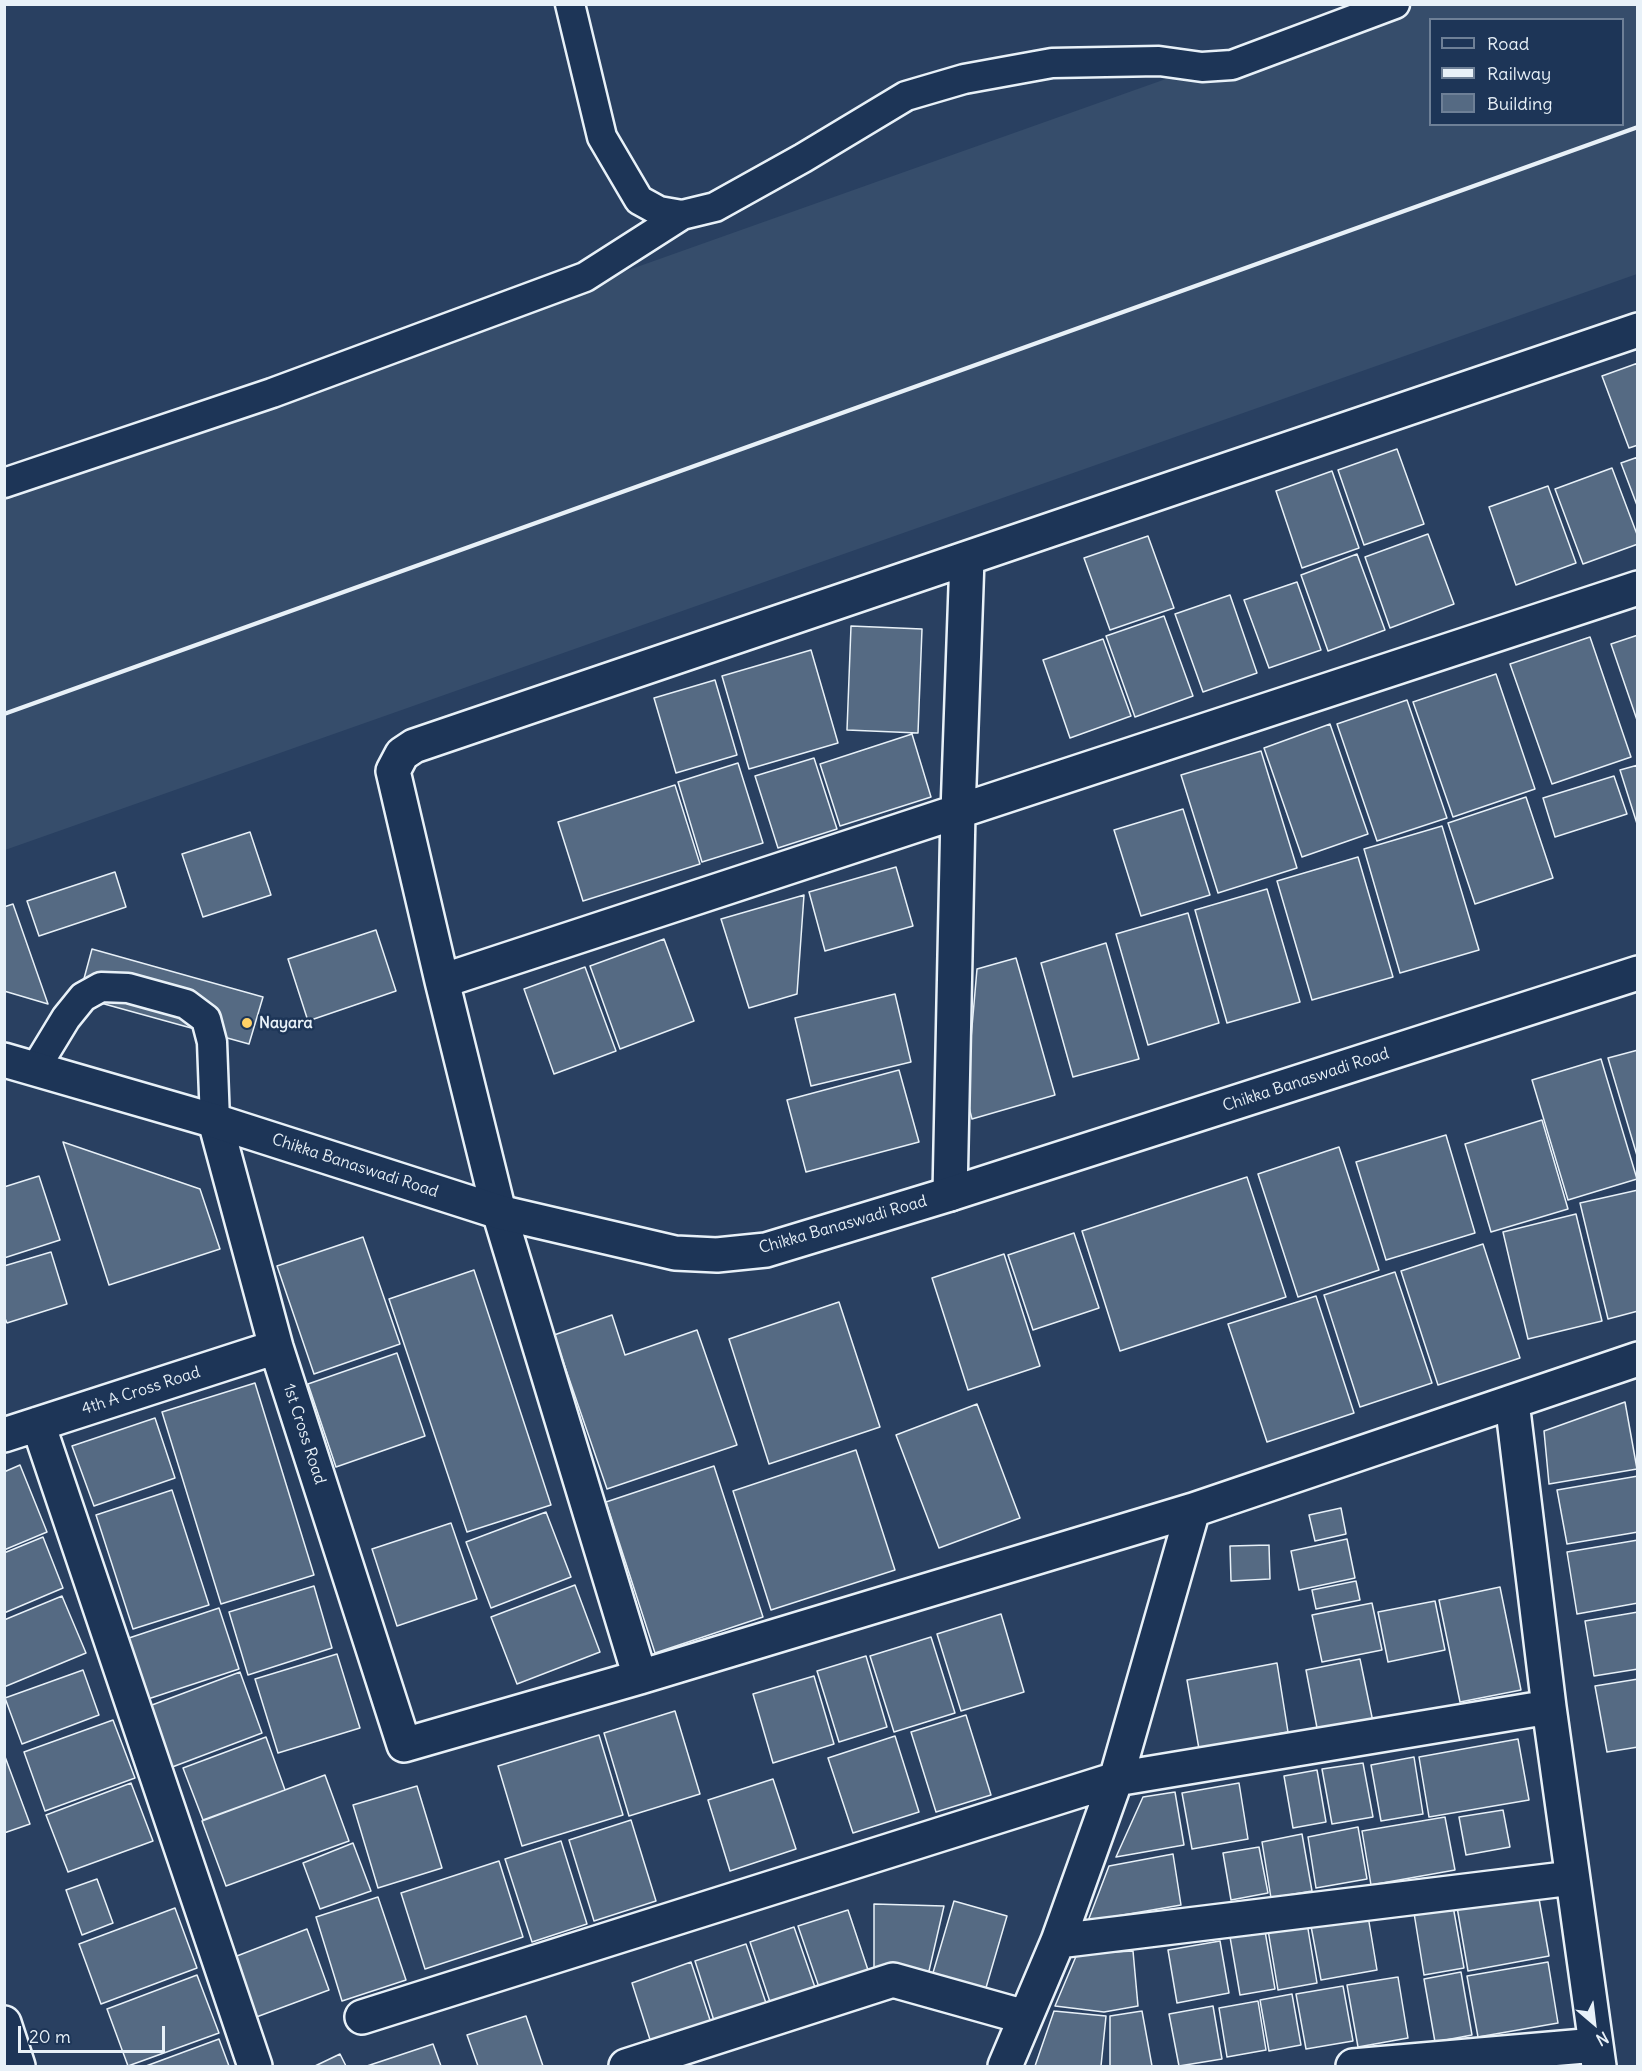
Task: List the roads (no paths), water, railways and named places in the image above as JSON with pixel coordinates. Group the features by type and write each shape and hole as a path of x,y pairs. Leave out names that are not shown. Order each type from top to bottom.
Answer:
{"street":[{"path":"1638,330 967,560 414,746 402,754 393,771 499,1212 640,1677 1193,1510 1638,1359"},
{"path":"950,1194 958,812 967,560"},
{"path":"442,981 1638,588"},
{"name":"Chikka Banaswadi Road","path":"4,1060 214,1120 499,1212 675,1253 717,1255 766,1250 950,1194 1638,973"},
{"name":"1st Cross Road","path":"214,1120 276,1347 404,1746 640,1677"},
{"name":"4th A Cross Road","path":"4,1435 276,1347"},
{"path":"1353,2067 1598,2056 1549,1707 1512,1402"},
{"path":"38,1424 255,2067"},
{"path":"1005,2067 1058,1941 1116,1779 1193,1510"},
{"path":"362,2017 1116,1779 1549,1707"},
{"path":"1058,1941 1572,1878"},
{"path":"626,2067 893,1980 1025,2017"},
{"path":"4,2023 18,2067"}],"lane":[{"path":"570,4 602,137 639,200 659,211 682,215"},
{"path":"4,483 272,393 585,277 682,215 716,207 906,96 964,79 1052,63 1159,61 1202,67 1232,65 1395,4"},
{"path":"35,1069 66,1018 82,997 101,987 128,988 186,1004 206,1019 212,1042 214,1120"}],"railway":[{"path":"4,714 1638,127"}],"place":[{"name":"Nayara","path":"247,1023"}]}
